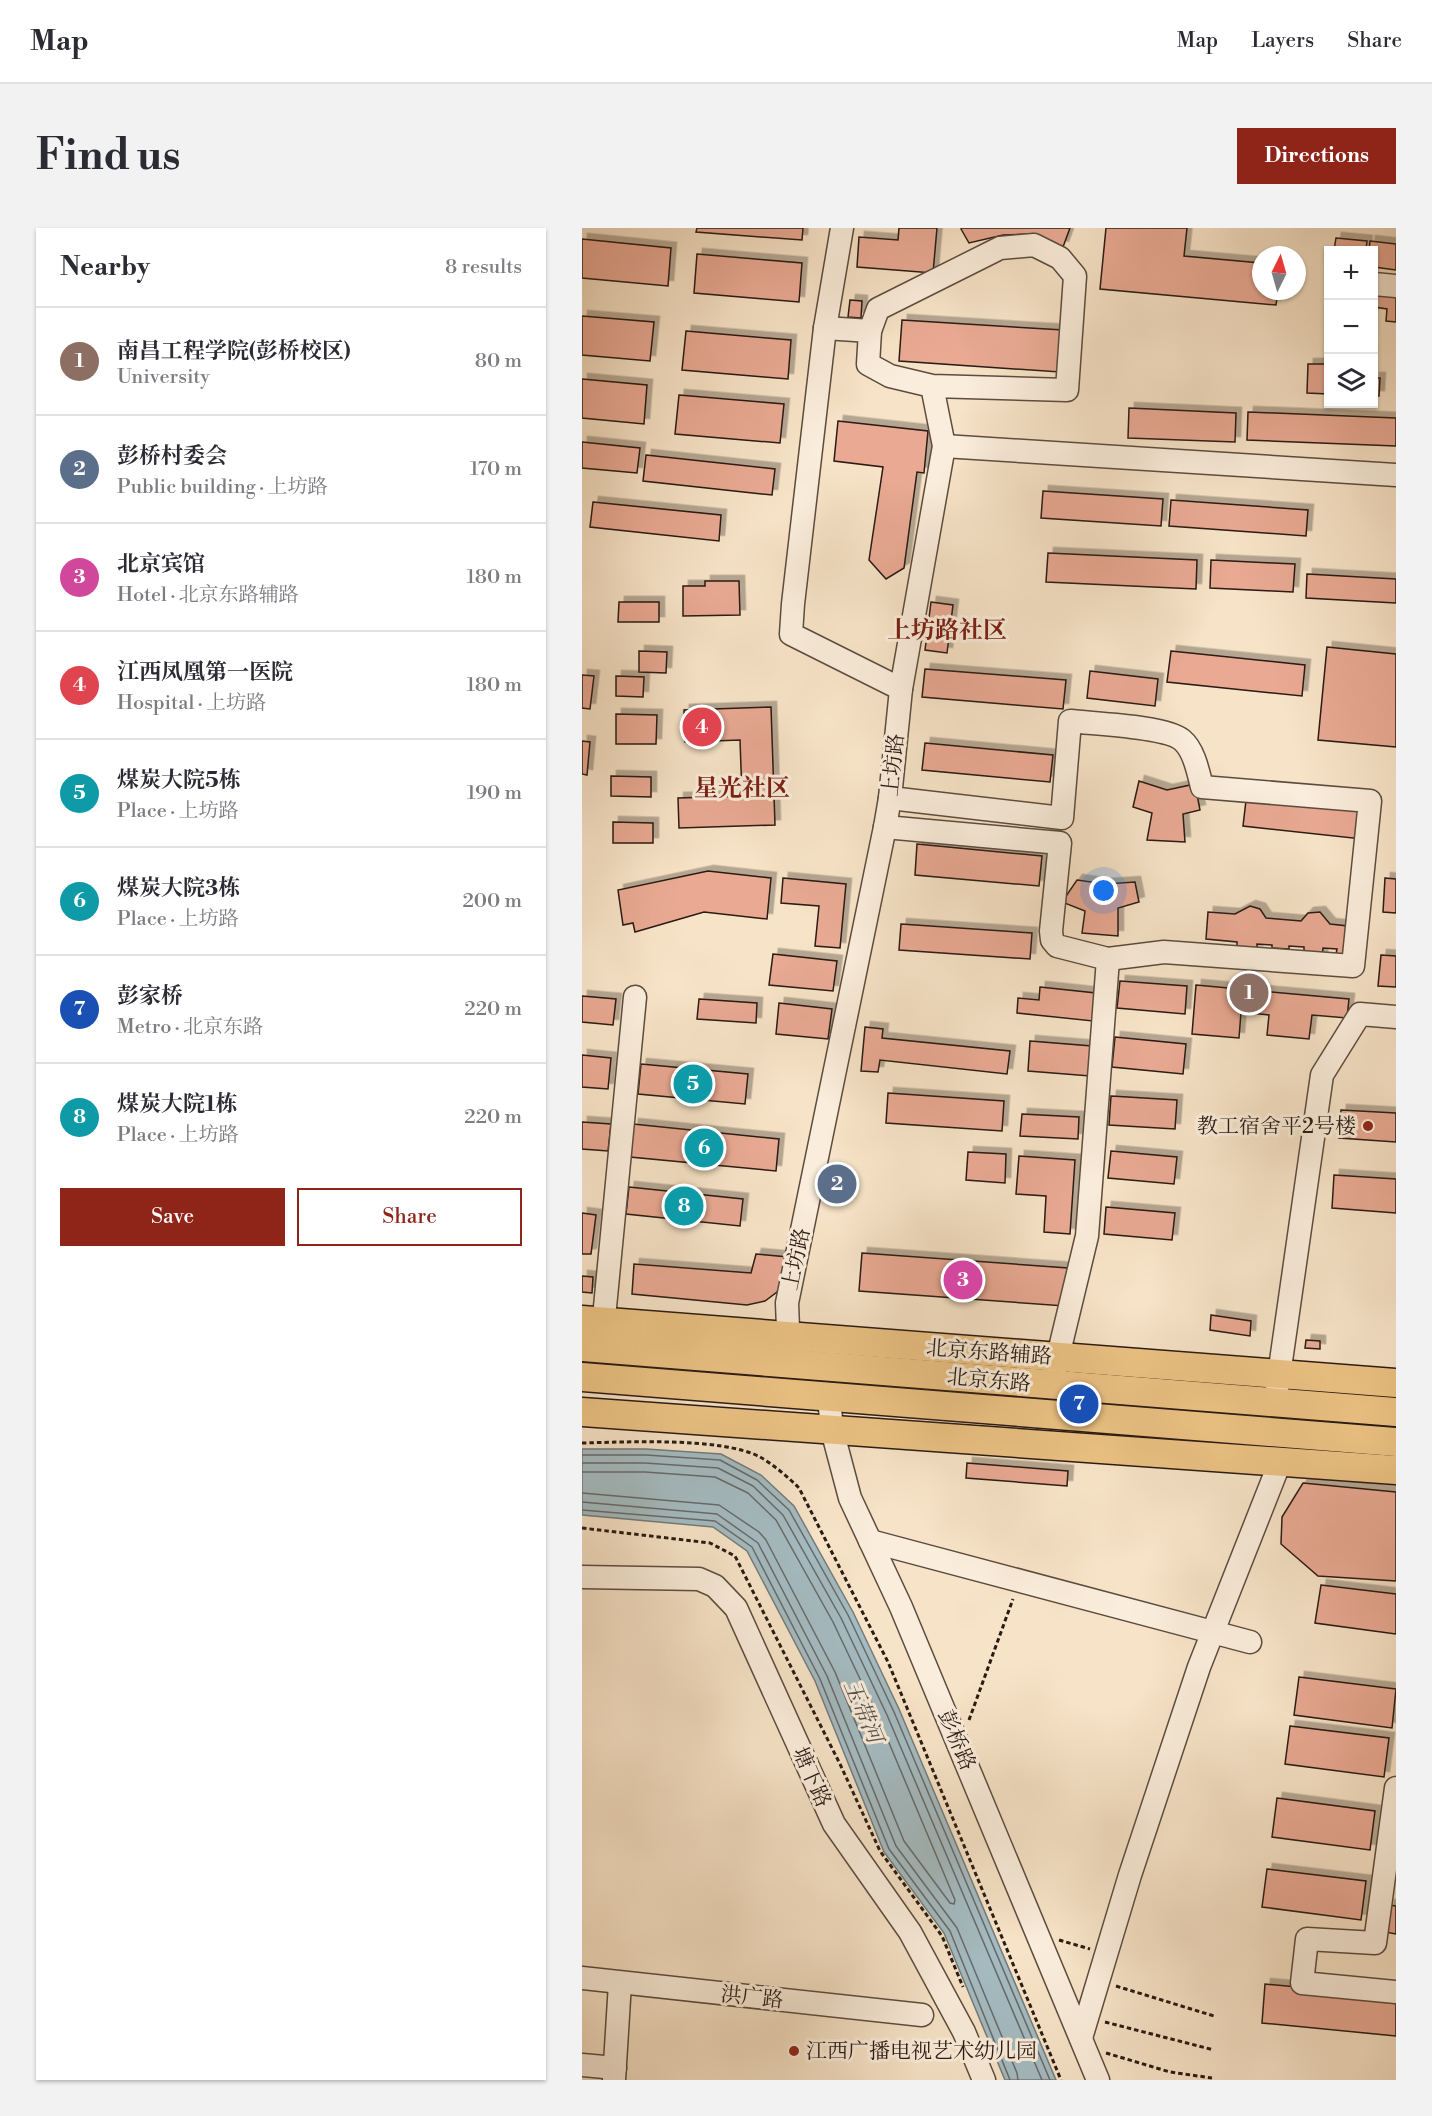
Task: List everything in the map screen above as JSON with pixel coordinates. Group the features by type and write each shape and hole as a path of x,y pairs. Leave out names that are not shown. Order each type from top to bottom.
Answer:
{"main road":[{"name":"北京东路","path":"592,1334 789,1350 1052,1385 1396,1412"},
{"name":"北京东路辅路","path":"789,1350 1058,1357 1396,1383"},
{"name":"北京东路","path":"584,1378 1396,1442"},
{"path":"582,1415 832,1430 1396,1470"}],"street":[{"path":"842,228 825,328 791,634 901,689"},
{"path":"1034,245 1060,258 1075,276 1067,390 932,386 890,376 868,364 870,331 878,309 1000,248 1034,245"},
{"path":"1378,284 1396,286"},
{"path":"825,328 870,331"},
{"path":"932,386 944,446 1396,475"},
{"name":"上坊路","path":"789,1350 787,1303 885,827 901,689 944,446"},
{"path":"1070,721 1164,731 1182,740 1196,763 1202,787 1370,801 1353,966 1164,952 1108,959 1057,946 1052,940 1051,931 1062,818 1070,721"},
{"path":"890,798 1062,818"},
{"path":"885,827 1060,843"},
{"path":"1052,1385 1087,1236 1108,959"},
{"path":"592,1334 635,997"},
{"path":"1275,1403 1322,1075 1360,1014 1396,1017"},
{"path":"582,1415 584,1378"},
{"name":"彭桥路","path":"829,1397 832,1430 850,1498 902,1607 1037,1934 1084,2028 1098,2080"},
{"path":"1084,2028 1195,1678 1280,1462"},
{"path":"870,1541 1251,1642"},
{"name":"塘下路","path":"582,1577 699,1579 715,1586 736,1608 834,1824 910,1932 964,2032 984,2080"},
{"path":"1396,1788 1375,1942 1307,1939 1302,1983 1396,1992"},
{"name":"洪广路","path":"582,1978 922,2015"},
{"path":"582,2065 614,2074 620,1983"}],"path":[{"path":"582,1443 678,1443 737,1450 759,1456 788,1476 799,1488 888,1662 1061,2080"},
{"path":"965,1760 969,1719 1020,1581"},
{"path":"1037,1934 1106,1954"},
{"path":"1098,1981 1214,2016"},
{"path":"1084,2028 1214,2050"},
{"path":"1084,2028 1106,2053 1170,2072 1212,2078"}],"water":[{"name":"玉带河","path":"582,1449 646,1449 721,1454 761,1475 794,1506 853,1612 899,1709 1056,2080 1005,2080 944,1933 884,1852 815,1681 747,1551 713,1527 582,1515"}],"building":[{"path":"697,228 803,228 802,240 696,232"},
{"path":"899,228 937,228 933,273 857,267 859,237 898,240"},
{"path":"962,228 1070,228 1063,247 1032,234 1003,235 969,243"},
{"path":"1106,228 1187,228 1184,256 1252,262 1252,300 1277,300 1276,305 1100,289"},
{"path":"1336,238 1367,241 1366,246 1335,246"},
{"path":"582,239 671,248 668,286 582,278"},
{"path":"1370,241 1396,244 1396,270 1378,268 1378,246 1369,246"},
{"path":"697,254 802,263 799,302 694,293"},
{"path":"1378,291 1396,293 1396,322 1386,321 1387,309 1378,308"},
{"path":"850,300 862,301 861,318 848,317"},
{"path":"582,316 654,322 650,361 582,355"},
{"path":"902,320 1063,330 1060,372 899,361"},
{"path":"686,331 791,340 788,379 682,370"},
{"path":"1308,364 1324,364 1324,394 1307,393"},
{"path":"1378,378 1380,378 1379,396"},
{"path":"582,379 647,385 644,424 582,418"},
{"path":"679,395 784,404 780,443 675,434"},
{"path":"1129,408 1236,413 1235,442 1128,438"},
{"path":"1248,412 1396,418 1396,446 1247,440"},
{"path":"838,421 928,431 924,473 917,472 904,568 886,579 869,560 883,467 834,461"},
{"path":"582,442 640,448 637,473 582,468"},
{"path":"646,455 775,469 772,495 643,481"},
{"path":"1043,491 1163,499 1161,526 1041,518"},
{"path":"1171,500 1308,510 1306,536 1169,526"},
{"path":"593,502 721,515 719,541 590,527"},
{"path":"1048,553 1197,560 1196,589 1046,582"},
{"path":"1211,560 1295,564 1293,592 1210,588"},
{"path":"1307,574 1396,579 1396,603 1306,598"},
{"path":"705,581 739,581 740,615 683,616 683,586 705,586"},
{"path":"619,602 659,602 659,622 618,622"},
{"path":"931,602 953,605 947,653 925,650"},
{"path":"1327,647 1396,654 1396,747 1318,740"},
{"path":"639,651 667,652 666,673 639,672"},
{"path":"1171,651 1305,665 1302,696 1167,682"},
{"path":"925,669 1066,680 1063,709 922,697"},
{"path":"1090,671 1158,679 1155,706 1087,698"},
{"path":"582,675 594,676 590,709 582,708"},
{"path":"616,676 644,677 643,697 616,696"},
{"path":"771,707 775,825 679,828 678,798 742,796 740,740 685,742 684,710"},
{"path":"616,714 657,715 656,744 616,744"},
{"path":"582,741 590,742 587,775 582,774"},
{"path":"925,743 1053,755 1050,782 922,770"},
{"path":"611,776 651,777 651,797 611,796"},
{"path":"1139,781 1167,790 1195,784 1200,810 1183,814 1185,842 1147,840 1152,813 1133,807"},
{"path":"1247,792 1366,805 1362,839 1243,826"},
{"path":"613,822 653,823 653,843 613,843"},
{"path":"917,844 1042,856 1039,886 915,875"},
{"path":"708,871 771,878 767,919 704,912 635,932 633,923 623,925 618,890"},
{"path":"783,878 846,884 840,948 815,946 819,906 781,903"},
{"path":"1385,878 1396,879 1396,913 1383,912"},
{"path":"1077,880 1105,884 1135,882 1139,902 1118,908 1118,936 1082,933 1085,911 1062,902"},
{"path":"1250,906 1260,909 1266,918 1301,921 1308,913 1320,912 1330,924 1348,926 1345,955 1336,954 1337,949 1323,948 1322,957 1304,956 1304,947 1272,948 1272,945 1257,944 1257,951 1237,949 1237,942 1206,939 1208,912 1235,914"},
{"path":"901,924 1032,933 1030,959 899,950"},
{"path":"773,954 837,961 833,991 769,985"},
{"path":"1381,955 1396,956 1396,987 1378,986"},
{"path":"1120,981 1187,986 1185,1014 1117,1008"},
{"path":"1196,985 1349,999 1347,1018 1312,1015 1309,1039 1267,1035 1269,1015 1241,1012 1239,1038 1192,1034"},
{"path":"1040,987 1096,993 1093,1021 1017,1013 1018,998 1039,1000"},
{"path":"582,996 616,999 613,1025 582,1022"},
{"path":"699,999 757,1003 756,1023 697,1019"},
{"path":"779,1003 832,1009 828,1039 776,1034"},
{"path":"865,1027 883,1029 882,1038 1010,1051 1007,1074 880,1060 878,1072 861,1071"},
{"path":"1115,1037 1186,1044 1183,1074 1112,1067"},
{"path":"1030,1041 1092,1046 1090,1076 1028,1071"},
{"path":"582,1055 611,1058 608,1089 582,1087"},
{"path":"641,1064 748,1074 745,1104 638,1094"},
{"path":"888,1093 1004,1101 1002,1131 886,1123"},
{"path":"1111,1096 1177,1100 1175,1129 1109,1125"},
{"name":"教工宿舍平2号楼","path":"1341,1110 1396,1113 1396,1142 1339,1138"},
{"path":"1022,1114 1079,1117 1078,1139 1020,1136"},
{"path":"582,1122 611,1124 608,1151 582,1149"},
{"path":"633,1124 779,1139 776,1171 630,1157"},
{"path":"1111,1151 1177,1157 1174,1184 1108,1178"},
{"path":"968,1152 1006,1154 1005,1183 966,1180"},
{"path":"1019,1156 1075,1160 1070,1234 1044,1232 1046,1196 1016,1194"},
{"path":"1334,1175 1396,1179 1396,1213 1332,1208"},
{"path":"629,1187 743,1199 740,1226 626,1214"},
{"path":"1106,1207 1175,1213 1172,1240 1104,1234"},
{"path":"582,1213 596,1215 591,1254 582,1254"},
{"path":"862,1253 1068,1268 1065,1306 859,1291"},
{"path":"756,1254 788,1257 786,1274 777,1292 765,1301 747,1305 632,1294 634,1264 751,1273"},
{"path":"582,1276 593,1277 592,1293 582,1292"},
{"path":"1211,1315 1251,1321 1250,1336 1210,1330"},
{"path":"1306,1340 1320,1341 1320,1349 1305,1348"},
{"path":"967,1463 1068,1471 1067,1486 966,1478"},
{"path":"1303,1483 1396,1492 1396,1581 1318,1576 1281,1544 1282,1517"},
{"path":"1321,1585 1396,1594 1396,1634 1315,1623"},
{"path":"1299,1677 1396,1689 1392,1728 1294,1715"},
{"path":"1290,1726 1389,1738 1384,1777 1285,1764"},
{"path":"1277,1798 1375,1811 1370,1850 1272,1837"},
{"path":"1267,1869 1366,1881 1361,1920 1262,1907"},
{"path":"1389,1905 1396,1906 1396,1934 1385,1932"},
{"path":"1265,1984 1396,1996 1396,2036 1262,2023"}],"place":[{"name":"江西凤凰第一医院","path":"702,727"},
{"name":"南昌工程学院(彭桥校区)","path":"1249,993"},
{"name":"煤炭大院5栋","path":"693,1084"},
{"name":"教工宿舍平2号楼","path":"1368,1126"},
{"name":"煤炭大院3栋","path":"704,1148"},
{"name":"彭桥村委会","path":"837,1184"},
{"name":"煤炭大院1栋","path":"684,1206"},
{"name":"北京宾馆","path":"963,1280"},
{"name":"彭家桥","path":"1079,1404"},
{"name":"江西广播电视艺术幼儿园","path":"794,2051"}],"district":[{"name":"上坊路社区","path":"947,630"},
{"name":"星光社区","path":"742,788"}]}
